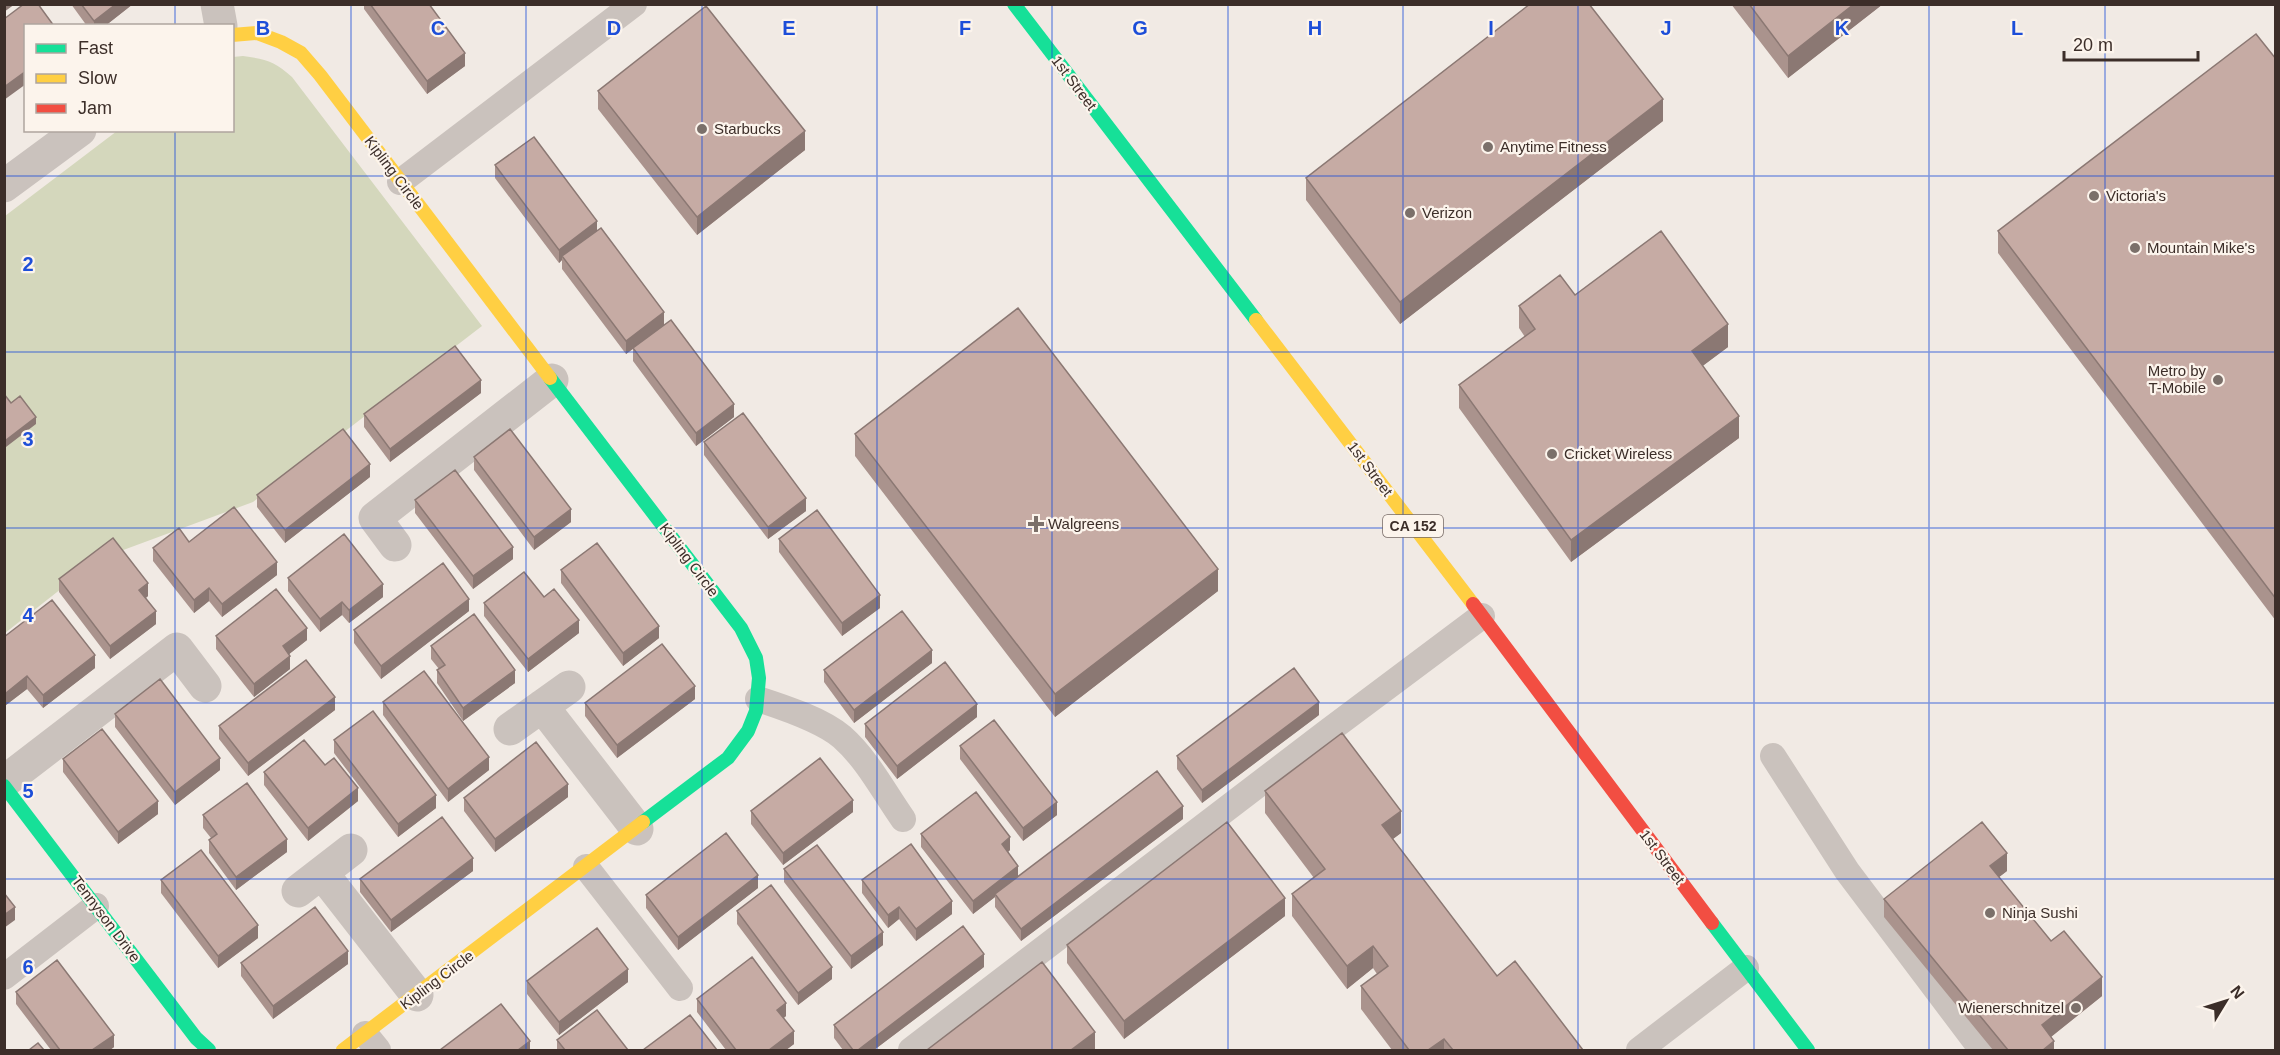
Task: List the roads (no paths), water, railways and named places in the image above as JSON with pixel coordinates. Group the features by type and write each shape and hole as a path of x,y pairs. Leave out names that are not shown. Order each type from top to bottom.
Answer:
{"street":[{"path":"217,4 221,24"},
{"name":"1st Street","path":"1014,4 1482,616 1809,1050"},
{"name":"Kipling Circle","path":"234,35 257,33 281,42 301,53 320,75 741,628 756,658 759,682 758,699 750,727 744,740 728,758 417,995 372,1042 343,1050"},
{"path":"6,181 77,132"},
{"path":"395,545 375,518 552,380"},
{"path":"4,784 177,649 205,686"},
{"path":"510,729 569,687"},
{"path":"542,706 637,829"},
{"name":"Tennyson Drive","path":"4,784 196,1038 209,1050"},
{"path":"351,850 310,882 417,995"}],"lane":[{"path":"400,182 634,4"},
{"path":"911,1050 1326,732 1482,616"},
{"path":"758,699 800,713 842,736 862,760 903,819"},
{"path":"1773,756 1847,871 1982,1050"},
{"path":"586,867 680,988"},
{"path":"4,977 96,906"},
{"path":"1639,1050 1746,968"}],"place":[{"name":"Starbucks","path":"702,129"},
{"name":"Anytime Fitness","path":"1488,147"},
{"name":"Victoria's","path":"2094,196"},
{"name":"Verizon","path":"1410,213"},
{"name":"Mountain Mike's","path":"2135,248"},
{"name":"Metro by T-Mobile","path":"2218,380"},
{"name":"Cricket Wireless","path":"1552,454"},
{"name":"Walgreens","path":"1036,524"},
{"name":"Ninja Sushi","path":"1990,913"},
{"name":"Wienerschnitzel","path":"2076,1008"}]}
